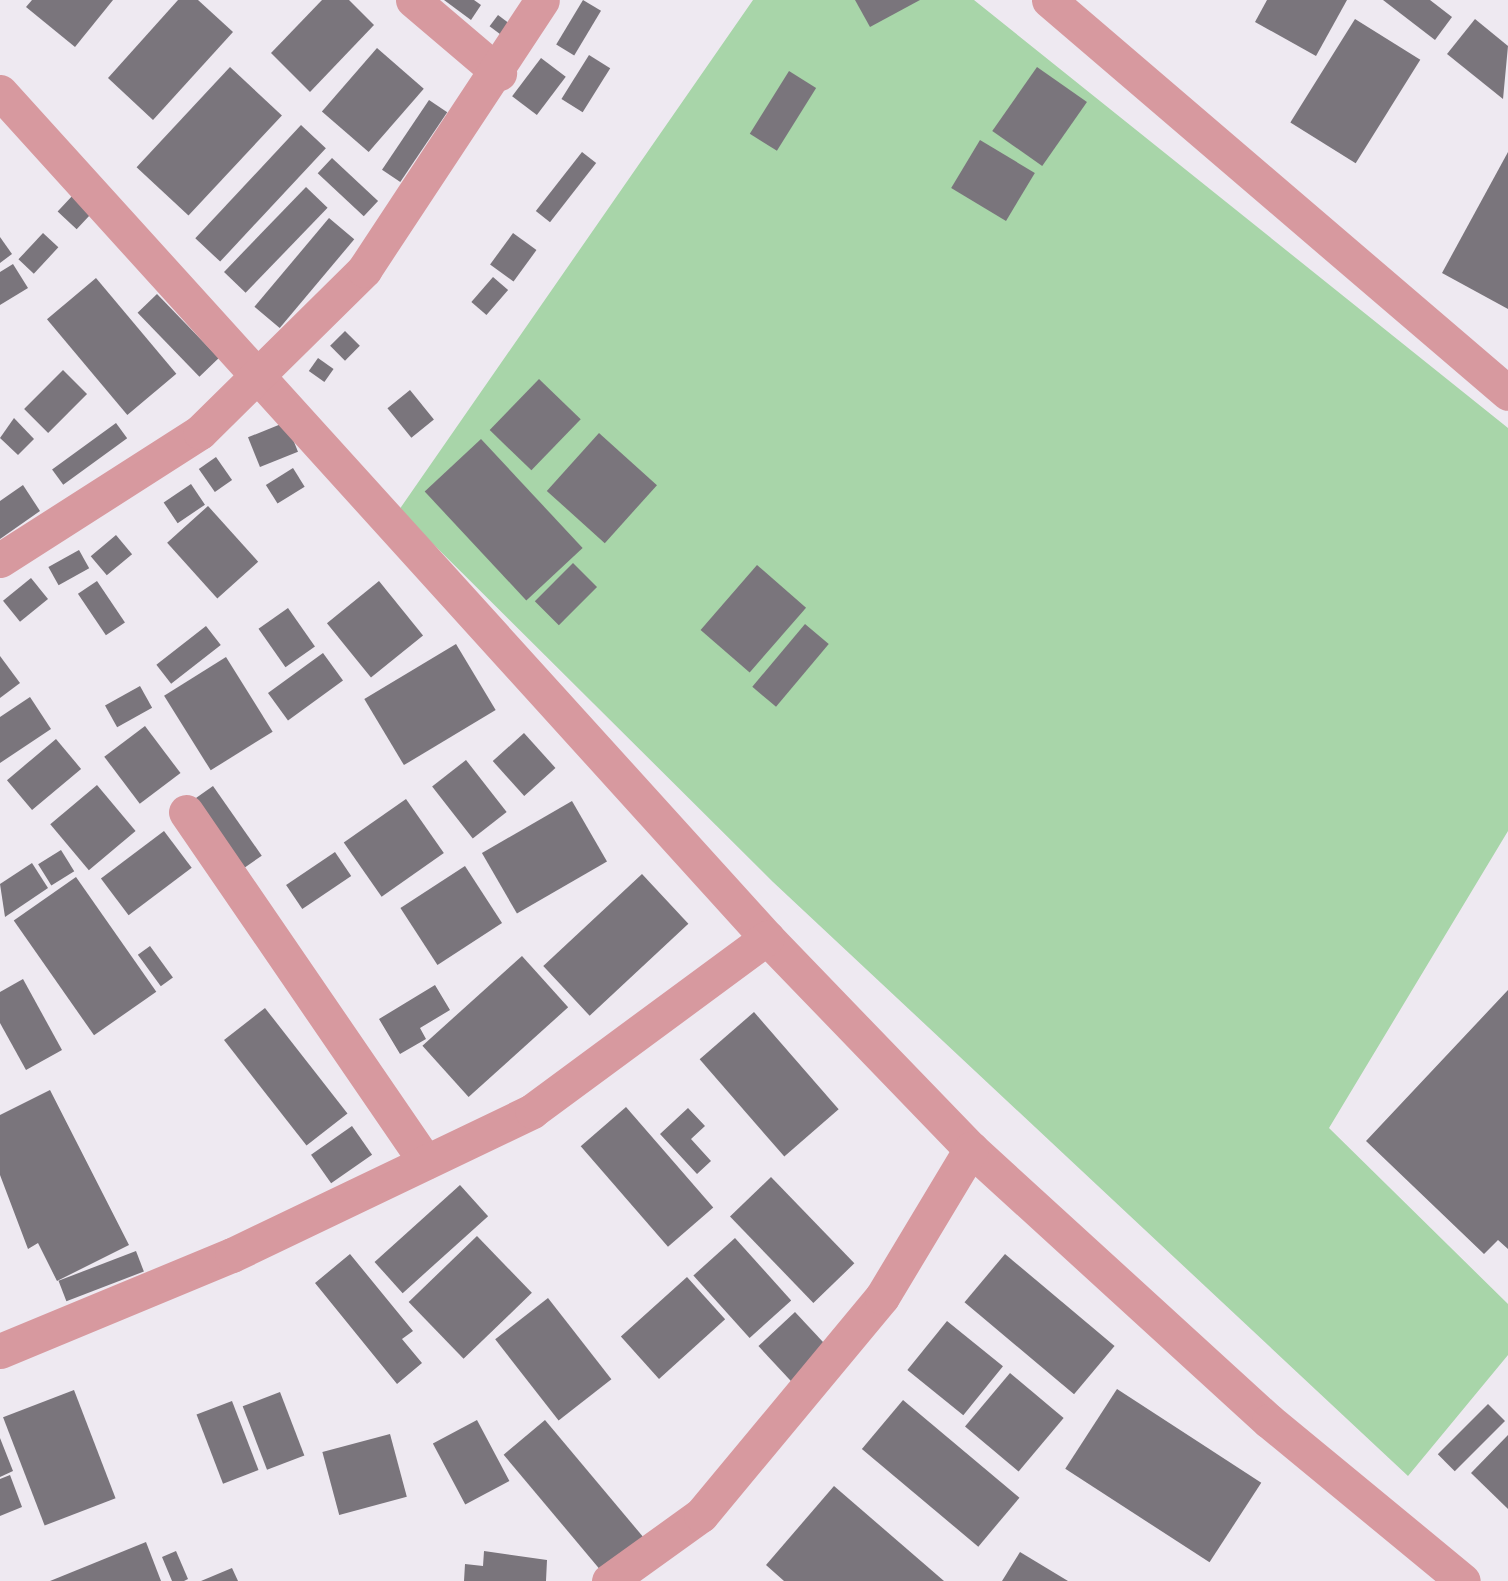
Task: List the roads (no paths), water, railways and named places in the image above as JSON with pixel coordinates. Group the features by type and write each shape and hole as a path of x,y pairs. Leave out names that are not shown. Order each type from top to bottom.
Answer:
{"street":[{"path":"412,0 499,73"},
{"path":"0,560 200,432 259,377 364,270 499,73 542,0"},
{"path":"1049,0 1508,393"},
{"path":"0,92 767,938 971,1149 1269,1421 1463,1581"},
{"path":"186,811 426,1162"},
{"path":"0,1351 232,1255 533,1111 767,938"},
{"path":"610,1581 701,1515 719,1495 882,1297 971,1149"}]}
